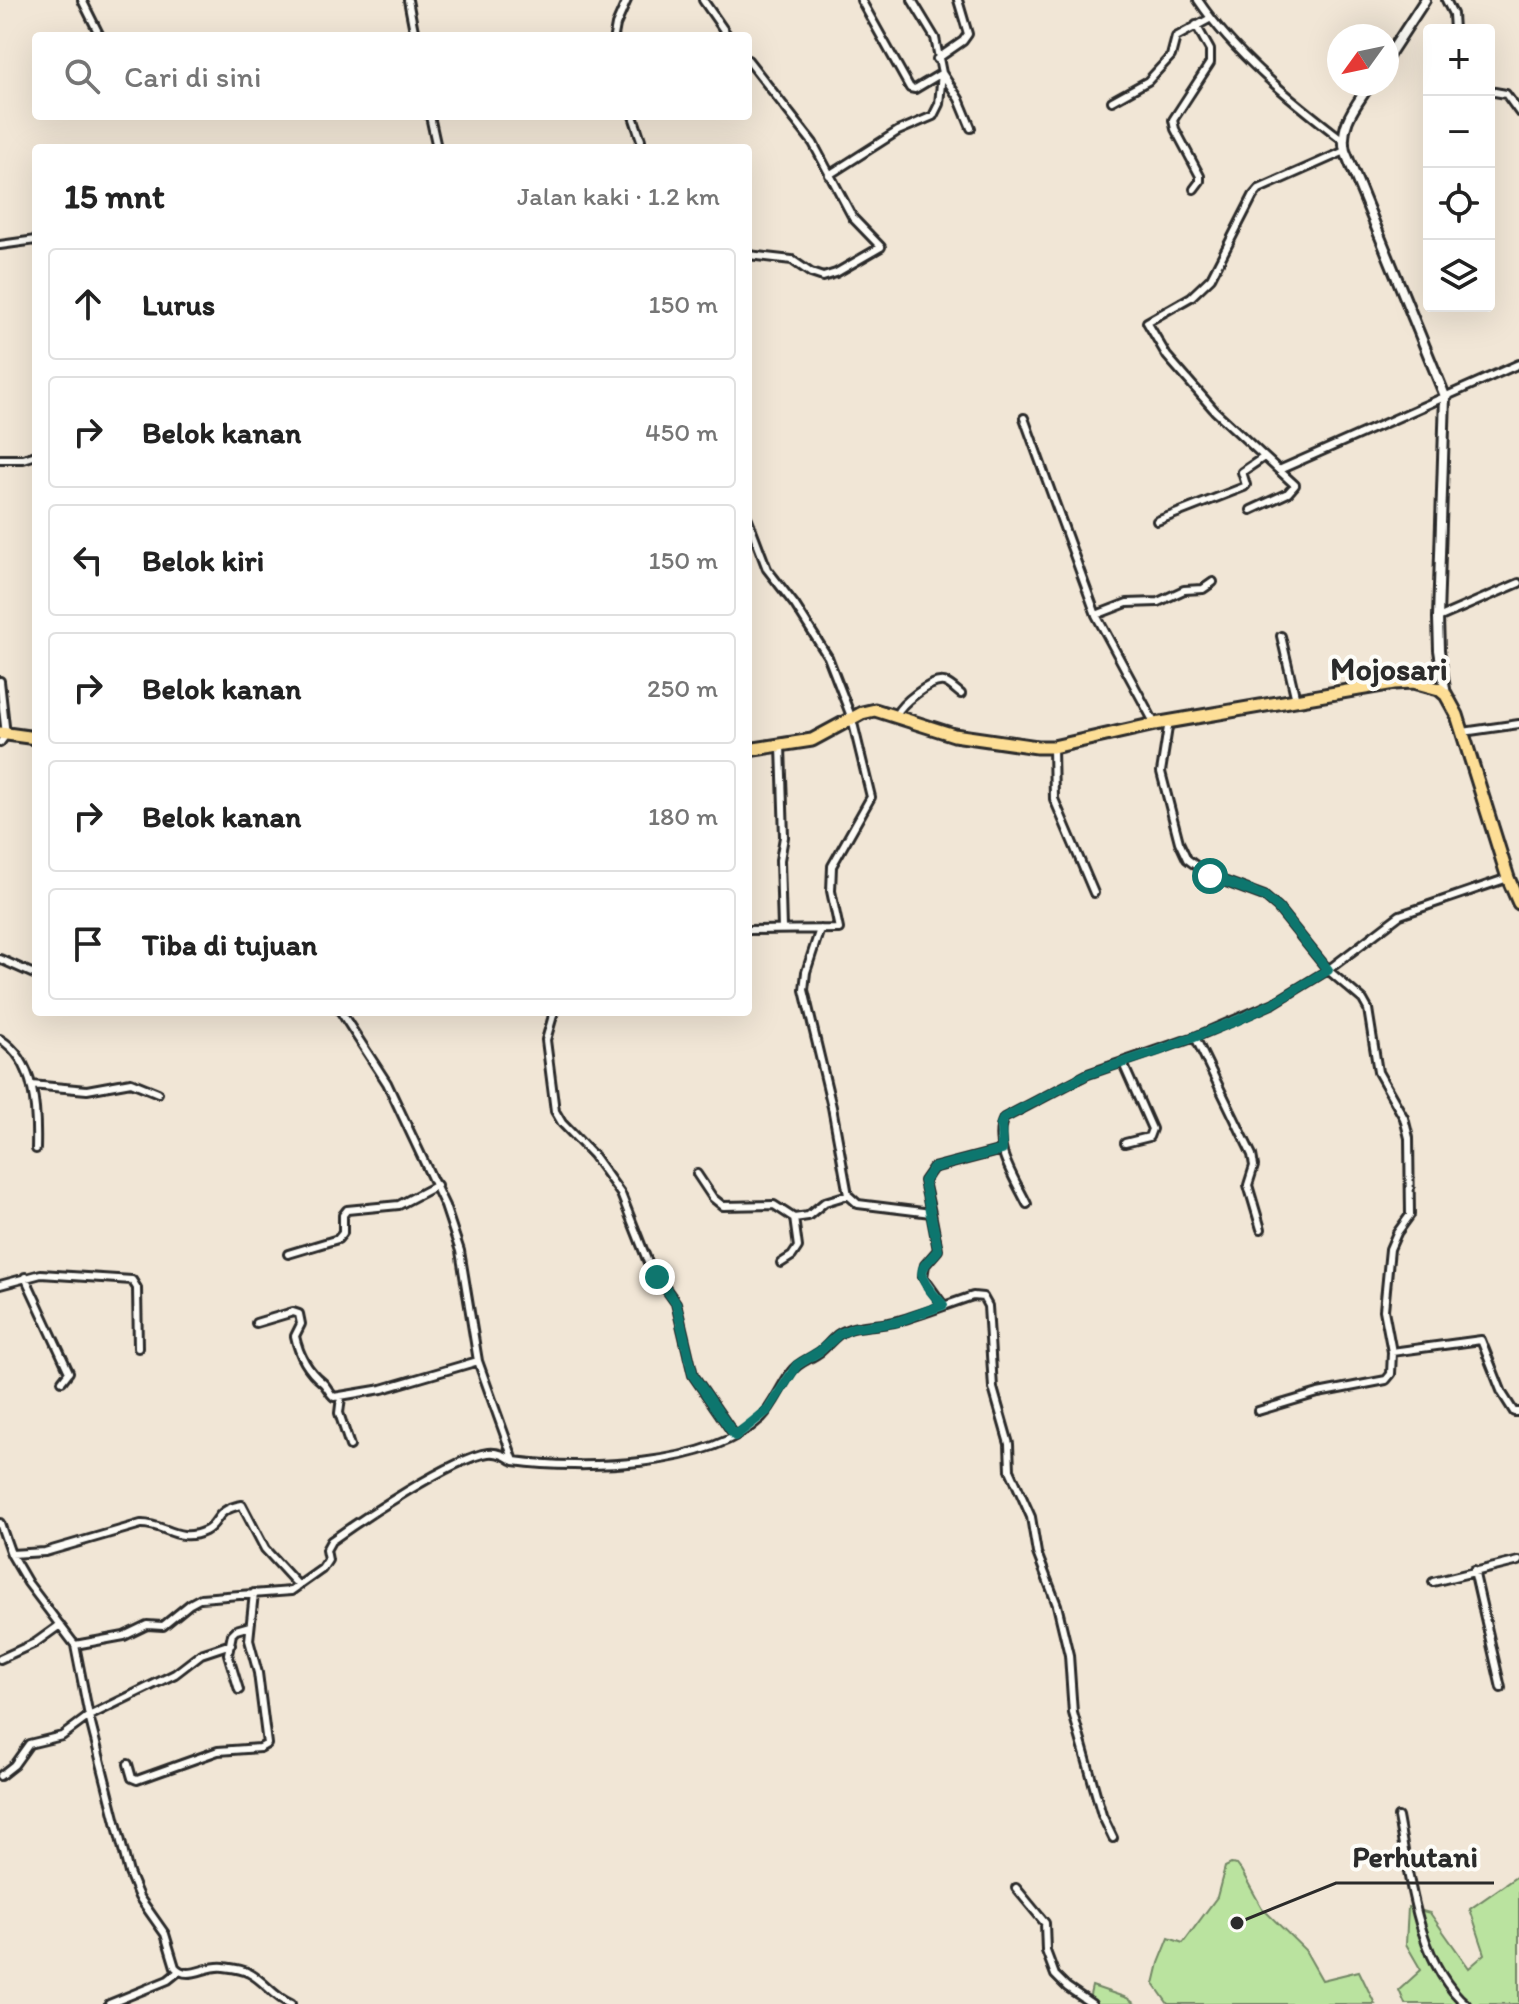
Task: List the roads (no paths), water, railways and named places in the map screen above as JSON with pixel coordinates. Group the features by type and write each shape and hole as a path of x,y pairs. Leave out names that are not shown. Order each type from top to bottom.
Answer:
{"highway":[{"path":"752,750 823,736 875,710 954,735 1053,747 1169,721 1348,689 1404,682 1431,685 1446,695 1457,715 1508,878 1519,903"},
{"path":"2,737 32,738"}],"street":[{"path":"82,0 98,32"},
{"path":"408,0 414,32"},
{"path":"615,32 627,0"},
{"path":"703,0 725,32"},
{"path":"861,0 910,88 915,89 942,73"},
{"path":"912,0 935,38 942,73 963,106 971,128"},
{"path":"937,59 968,34 958,0"},
{"path":"1198,0 1211,18 1286,97 1343,140"},
{"path":"1399,40 1425,0"},
{"path":"1446,0 1453,14 1454,24"},
{"path":"1112,101 1148,81 1171,56 1176,37 1211,18"},
{"path":"1194,189 1200,176 1173,120 1210,63 1210,50 1196,25"},
{"path":"752,65 813,143 853,218 880,243 879,250 823,277 792,260 752,255"},
{"path":"829,175 898,131 933,116 939,104 942,73"},
{"path":"1495,92 1506,94 1519,112"},
{"path":"1362,96 1348,118 1343,140 1345,151 1445,396 1438,618 1446,695"},
{"path":"431,120 436,144"},
{"path":"634,120 640,144"},
{"path":"1251,510 1294,488 1294,484 1215,411 1167,356 1147,322 1191,297 1211,278 1259,189 1345,151"},
{"path":"0,245 32,241"},
{"path":"1279,470 1519,364"},
{"path":"1024,418 1096,615 1155,724"},
{"path":"0,459 32,456"},
{"path":"1157,521 1244,487 1242,472 1264,457"},
{"path":"752,530 767,569 825,651 852,719 871,797 832,866 831,891 839,929 752,930"},
{"path":"1096,615 1127,603 1158,602 1184,590 1203,589 1213,582"},
{"path":"1438,618 1519,583"},
{"path":"1281,636 1296,700"},
{"path":"0,681 2,737"},
{"path":"896,715 909,699 937,683 948,684 961,694"},
{"path":"1169,721 1161,772 1179,842 1187,859 1210,876 1264,896 1278,908 1328,970 1366,1004 1375,1064 1404,1118 1409,1138 1410,1215 1390,1249 1384,1310 1392,1352 1391,1374 1381,1382 1318,1393 1258,1411"},
{"path":"1463,732 1519,724"},
{"path":"781,746 784,841 780,860 782,929"},
{"path":"1053,747 1054,799 1094,893"},
{"path":"1027,1204 1002,1150 1001,1124 1004,1118 1088,1074 1195,1037 1274,1003 1328,970 1400,915 1508,878"},
{"path":"820,929 806,972 804,990 832,1107 848,1195 858,1204 931,1213"},
{"path":"0,959 32,973"},
{"path":"344,1016 387,1083 437,1185 460,1251 478,1361 514,1461"},
{"path":"553,1016 546,1040 555,1111 621,1194 649,1265 676,1303 693,1375 735,1436"},
{"path":"1195,1037 1252,1155 1254,1166 1248,1185 1261,1229"},
{"path":"0,1039 18,1054 31,1085 35,1102 36,1149"},
{"path":"1125,1061 1125,1068 1152,1129 1149,1137 1125,1143"},
{"path":"31,1085 87,1090 131,1082 158,1093"},
{"path":"943,1305 923,1277 922,1270 938,1250 924,1181 933,1168 1002,1150"},
{"path":"697,1174 713,1198 723,1206 774,1205 794,1218 808,1216 825,1202 848,1195"},
{"path":"288,1254 341,1237 343,1215 347,1210 399,1205 437,1185"},
{"path":"781,1263 792,1256 798,1247 794,1218"},
{"path":"0,1285 41,1274 135,1281 138,1348"},
{"path":"25,1277 67,1364 69,1372 62,1381"},
{"path":"75,1645 124,1636 143,1626 163,1626 201,1598 287,1592 322,1569 328,1560 326,1550 331,1541 427,1481 487,1453 499,1454 514,1461 567,1464 664,1459 696,1452 735,1436 768,1410 797,1365 839,1334 853,1328 897,1322 979,1296 988,1306 993,1388 1009,1444 1010,1470 1031,1517 1037,1553 1057,1605 1069,1655 1073,1713 1102,1815 1113,1838"},
{"path":"256,1323 293,1312 299,1314 301,1324 295,1336 307,1369 324,1384 331,1396 382,1389 478,1361"},
{"path":"1392,1352 1481,1340 1502,1393 1514,1412 1519,1412"},
{"path":"341,1397 339,1413 350,1446"},
{"path":"11,1554 45,1552 141,1524 178,1535 203,1532 222,1512 242,1505 265,1549 298,1585"},
{"path":"0,1523 11,1554 28,1583 75,1645 89,1716 129,1873 139,1897 164,1930 178,1972"},
{"path":"1433,1582 1519,1561"},
{"path":"1474,1570 1501,1688"},
{"path":"128,1764 132,1778 137,1780 218,1751 265,1746 268,1739 258,1673 249,1640 254,1593"},
{"path":"0,1659 35,1643 60,1625"},
{"path":"239,1690 228,1654 234,1631 250,1626"},
{"path":"0,1776 14,1765 29,1744 56,1739 89,1716 175,1674 201,1654 231,1644"},
{"path":"1398,1817 1415,1913 1449,1987 1466,2004"},
{"path":"1016,1888 1045,1923 1045,1942 1055,1975 1092,2004"},
{"path":"178,1972 186,1974 219,1966 244,1971 254,1976 277,1998 291,2004"},
{"path":"109,2004 168,1980 178,1972"}],"place":[{"name":"Perhutani","path":"1237,1923"}],"district":[{"name":"Mojosari","path":"1389,669"}]}
